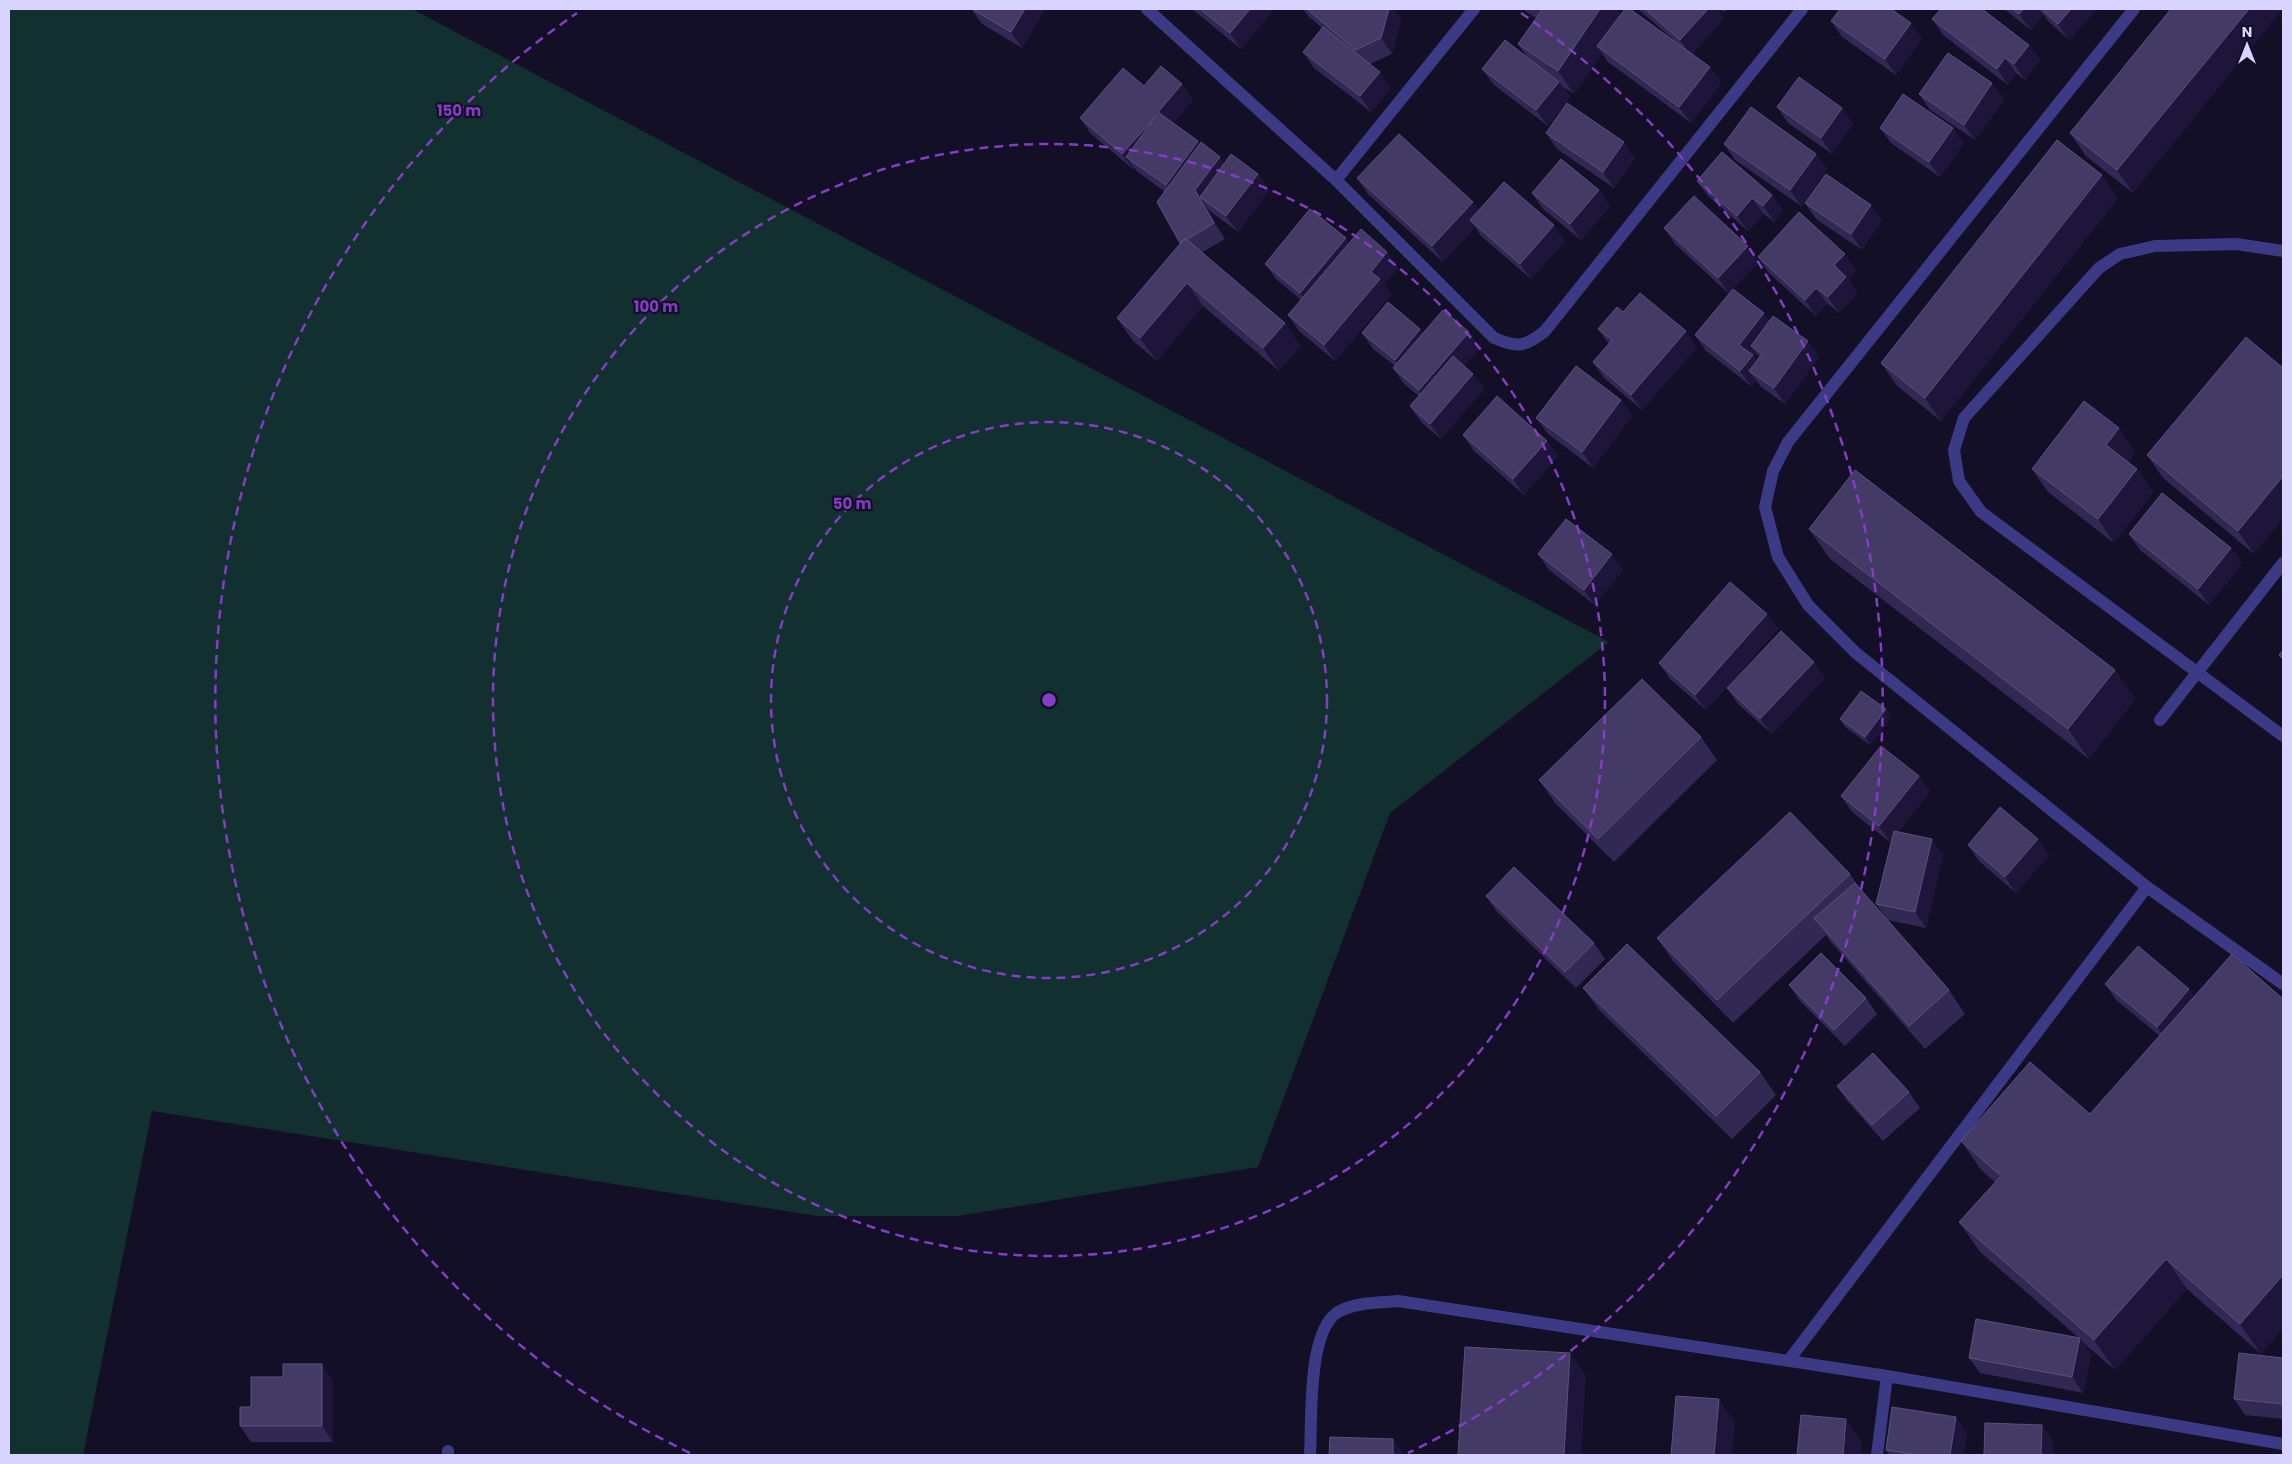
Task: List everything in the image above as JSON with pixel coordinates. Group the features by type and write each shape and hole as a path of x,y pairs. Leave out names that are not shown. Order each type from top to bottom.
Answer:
{"street":[{"path":"1147,9 1336,180 1494,338 1512,346 1530,343 1545,331 1802,9"},
{"path":"1336,180 1474,9"},
{"path":"2134,9 1788,442 1773,471 1765,507 1778,557 1808,605 1856,653 2146,887 2283,984"},
{"path":"2283,251 2227,244 2154,246 2120,254 2099,268 2071,296 1964,418 1954,450 1959,481 1981,512 2283,736"},
{"path":"2160,720 2283,564"},
{"path":"1789,1360 2146,887"},
{"path":"1310,1455 1316,1354 1325,1327 1338,1312 1359,1304 1398,1301 1789,1360 2283,1444"},
{"path":"1877,1455 1887,1376"}],"green space":[{"path":"9,9 412,9 1609,642 1390,813 1258,1167 958,1216 817,1216 152,1111 83,1455 9,1455"}],"building":[{"path":"972,9 1025,9 1011,32"},
{"path":"1200,9 1250,9 1230,33"},
{"path":"1307,9 1389,9 1381,38 1355,50"},
{"path":"1540,9 1600,9 1558,71 1518,44 1542,10"},
{"path":"1625,9 1630,9 1710,67 1679,107 1597,46"},
{"path":"1645,9 1708,9 1680,40"},
{"path":"1840,9 1891,9 1911,23 1885,59 1831,21"},
{"path":"1941,9 1982,9 2029,45 2014,64 2005,58 1997,69 1932,19"},
{"path":"2013,9 2024,9 2019,14"},
{"path":"2041,9 2071,9 2058,24"},
{"path":"2171,9 2249,9 2117,170 2070,133"},
{"path":"1323,27 1380,72 1360,96 1303,52"},
{"path":"1505,40 1559,82 1536,110 1482,69"},
{"path":"1948,53 1992,83 1964,125 1919,94"},
{"path":"1161,66 1182,84 1158,112 1198,141 1166,185 1126,157 1156,116 1122,154 1080,118 1123,68 1144,86"},
{"path":"1799,77 1842,108 1821,138 1777,107"},
{"path":"1903,94 1953,128 1929,162 1880,128"},
{"path":"1567,103 1624,142 1603,172 1546,133"},
{"path":"1751,107 1816,154 1790,190 1724,144"},
{"path":"1399,134 1473,202 1432,246 1357,178"},
{"path":"2057,140 2102,175 1925,398 1881,363"},
{"path":"1201,142 1220,157 1195,190 1214,223 1186,240 1185,238 1180,243 1157,202"},
{"path":"1722,152 1772,195 1763,206 1752,198 1737,216 1697,181"},
{"path":"1231,154 1258,174 1226,216 1200,197"},
{"path":"1561,159 1599,190 1570,224 1532,193"},
{"path":"1826,174 1871,205 1851,234 1805,203"},
{"path":"1504,182 1554,225 1520,264 1470,220"},
{"path":"1694,196 1748,246 1718,278 1664,228"},
{"path":"1310,209 1346,238 1300,293 1265,264"},
{"path":"1799,212 1845,254 1834,265 1846,277 1828,297 1816,288 1805,300 1758,257"},
{"path":"1361,229 1387,252 1371,272 1380,279 1324,345 1288,315"},
{"path":"1185,238 1285,323 1263,348 1187,283 1140,338 1117,318"},
{"path":"1733,289 1764,313 1739,345 1753,355 1740,371 1695,335"},
{"path":"1640,293 1686,331 1631,395 1593,362 1612,340 1598,329 1617,307 1623,312"},
{"path":"1388,302 1420,329 1395,360 1362,333"},
{"path":"1443,310 1469,332 1419,390 1393,368"},
{"path":"1773,316 1808,341 1774,388 1749,371 1762,354 1751,346"},
{"path":"2246,337 2283,368 2283,476 2238,531 2147,455"},
{"path":"1453,356 1473,374 1430,424 1410,406"},
{"path":"1576,366 1621,400 1582,452 1536,418"},
{"path":"1497,396 1547,441 1513,479 1463,435"},
{"path":"2084,401 2119,428 2106,445 2137,469 2098,519 2032,469"},
{"path":"1855,470 2115,670 2068,729 1809,529"},
{"path":"2162,493 2231,548 2198,589 2129,534"},
{"path":"1566,519 1612,554 1584,590 1538,554"},
{"path":"1730,582 1767,614 1695,695 1659,663"},
{"path":"1781,631 1814,662 1760,719 1727,688"},
{"path":"2283,650 2283,659 2279,655"},
{"path":"1642,679 1701,737 1598,839 1539,780"},
{"path":"1861,691 1886,709 1865,737 1840,719"},
{"path":"1881,746 1919,776 1879,826 1841,796"},
{"path":"2000,807 2038,839 2005,877 1968,845"},
{"path":"1790,812 1850,874 1717,1000 1657,938"},
{"path":"1894,831 1932,839 1915,912 1876,904"},
{"path":"1514,867 1594,943 1565,972 1486,896"},
{"path":"1855,883 1949,990 1909,1026 1814,918"},
{"path":"1627,944 1760,1072 1716,1116 1583,988"},
{"path":"2138,946 2189,989 2157,1027 2105,984"},
{"path":"1821,953 1866,998 1834,1030 1789,985"},
{"path":"2232,954 2283,999 2283,1275 2240,1324 2166,1259 2094,1340 1959,1222 2001,1176 1961,1141 2030,1062 2090,1114"},
{"path":"1873,1053 1909,1092 1872,1125 1837,1086"},
{"path":"1976,1319 2080,1338 2072,1377 1969,1358"},
{"path":"1465,1347 1570,1353 1564,1455 1458,1455"},
{"path":"2239,1353 2283,1358 2283,1404 2234,1399"},
{"path":"283,1364 322,1364 322,1426 240,1426 240,1407 251,1407 251,1377 283,1377"},
{"path":"1676,1396 1719,1399 1714,1455 1671,1455"},
{"path":"1892,1407 1956,1417 1950,1455 1919,1455 1886,1450"},
{"path":"1801,1415 1846,1419 1843,1455 1797,1455"},
{"path":"1985,1423 2042,1425 2041,1455 1984,1455"},
{"path":"1330,1437 1393,1439 1393,1455 1329,1455"}]}
